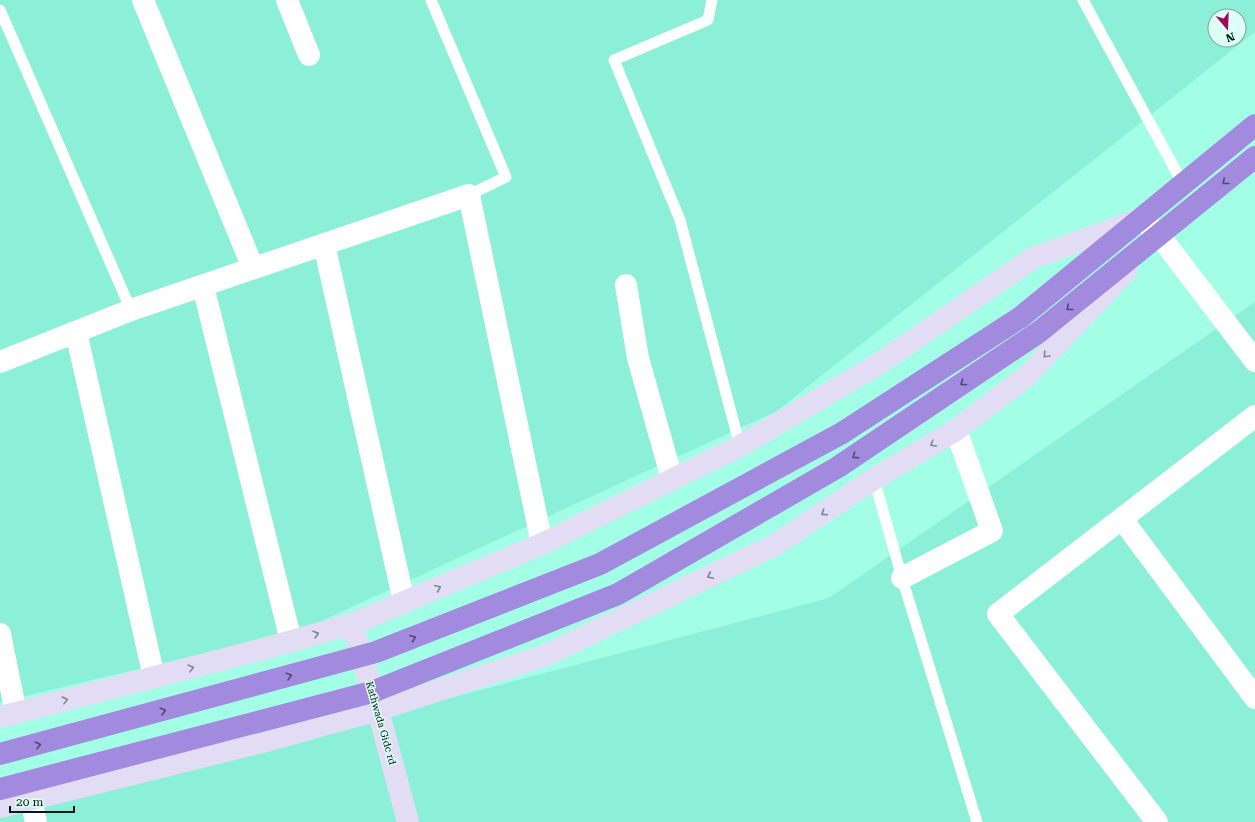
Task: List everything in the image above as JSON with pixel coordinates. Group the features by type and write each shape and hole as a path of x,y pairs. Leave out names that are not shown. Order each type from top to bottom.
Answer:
{"highway":[{"path":"0,754 362,656 600,564 842,433 1021,317 1255,125"},
{"path":"0,789 375,701 618,594 838,467 1039,332 1255,158"}],"street":[{"path":"143,0 253,268"},
{"path":"286,0 309,55"},
{"path":"0,362 131,310 469,195 542,544"},
{"path":"0,634 8,715 291,642 352,624 542,544 740,446 880,363 1033,258 1141,219 1159,235 1255,361"},
{"path":"0,807 270,740 375,701 544,656 776,545 874,479 956,430 1026,377 1159,235"},
{"path":"324,244 404,602"},
{"path":"626,285 638,358 672,479"},
{"path":"203,286 291,642"},
{"path":"76,332 154,677"},
{"path":"1157,822 998,614 1255,416"},
{"path":"902,578 992,531 956,430"},
{"path":"1122,519 1255,698"},
{"name":"Kathwada Gidc rd","path":"352,624 408,822"},
{"path":"31,799 36,822"}],"lane":[{"path":"431,0 506,177 469,195"},
{"path":"712,0 708,20 614,60 680,220 740,446"},
{"path":"1084,0 1183,184"},
{"path":"0,10 131,310"},
{"path":"874,479 902,578 977,822"}],"shaded area":[{"path":"0,0 1255,0 1255,32 1247,38 1247,8 1207,8 1207,48 1235,48 777,411 302,630 0,702"},
{"path":"1255,302 1255,822 0,822 0,817 829,598"}]}
